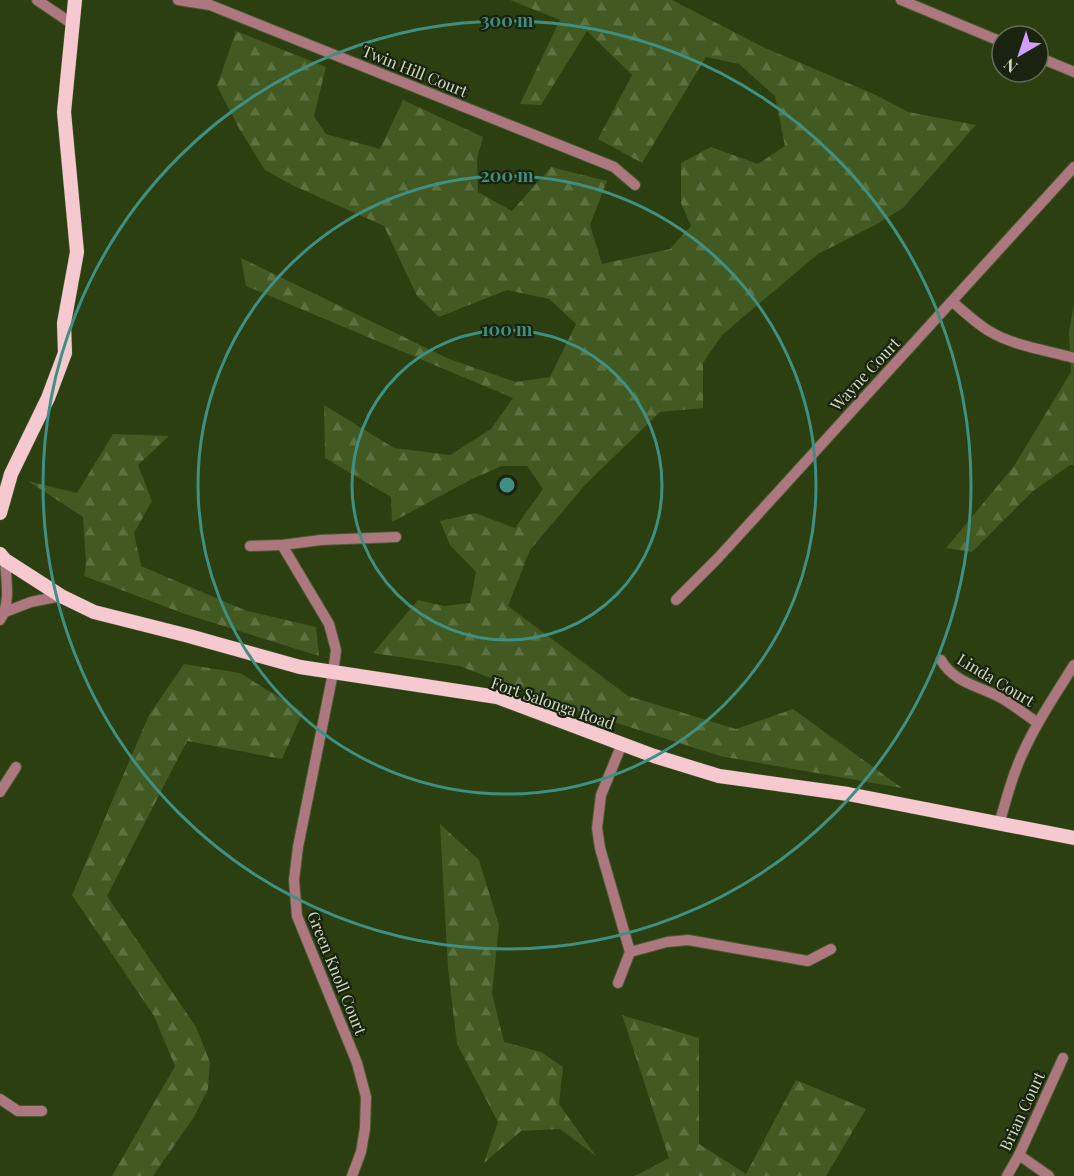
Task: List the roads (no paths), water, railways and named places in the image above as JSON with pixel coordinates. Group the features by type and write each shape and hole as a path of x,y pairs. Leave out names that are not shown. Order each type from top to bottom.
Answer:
{"main road":[{"path":"0,513 11,474 48,398 65,353 64,322 77,252 64,112 75,0"},
{"name":"Fort Salonga Road","path":"3,557 61,596 93,612 300,667 497,698 718,776 848,794 1074,838"}],"street":[{"path":"37,0 74,25"},
{"name":"Twin Hill Court","path":"178,0 210,5 614,167 635,185"},
{"path":"901,0 990,37"},
{"path":"1050,62 1074,72"},
{"name":"Wayne Court","path":"676,600 718,558 1074,167"},
{"path":"953,302 971,319 991,332 1013,342 1074,358"},
{"path":"250,546 396,537"},
{"name":"Green Knoll Court","path":"282,545 329,624 336,650 298,847 294,880 297,916 357,1063 366,1097 365,1128 361,1152 352,1176"},
{"path":"3,557 7,589 3,616"},
{"path":"3,616 31,602 61,596"},
{"name":"Linda Court","path":"940,660 948,671 970,685 1001,698 1038,723"},
{"path":"999,824 1013,777 1038,723 1074,665"},
{"path":"618,983 630,952 600,848 597,828 601,795 622,744"},
{"path":"0,792 16,767"},
{"path":"630,952 667,942 688,940 808,961 831,949"},
{"name":"Brian Court","path":"1007,1176 1019,1155 1063,1058"},
{"path":"0,1099 18,1111 42,1111"},
{"path":"1019,1155 1049,1176"}]}
